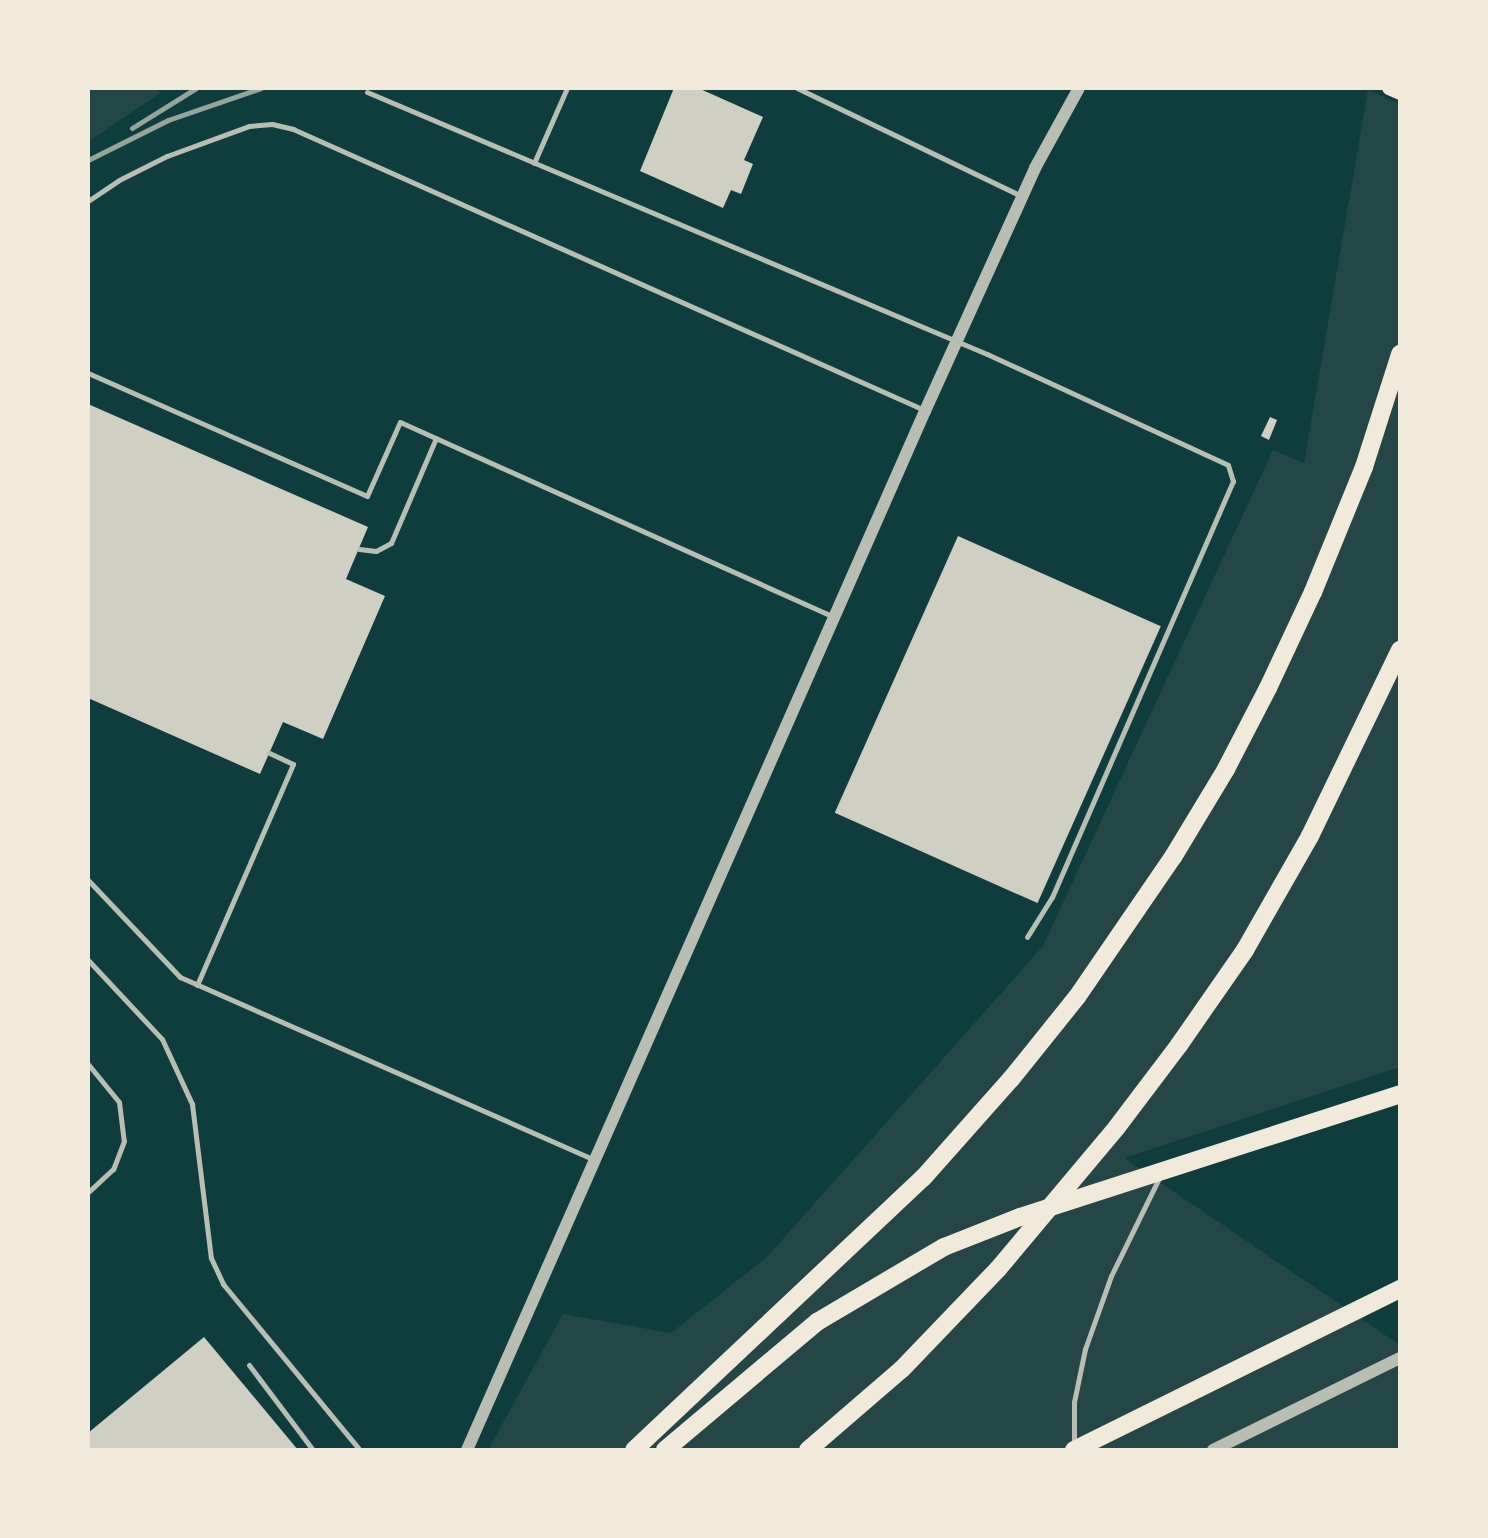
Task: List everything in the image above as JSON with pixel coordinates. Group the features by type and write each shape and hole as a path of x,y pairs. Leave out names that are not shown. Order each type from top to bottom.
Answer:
{"highway":[{"path":"634,1450 923,1178 1011,1079 1077,997 1173,857 1226,769 1268,688 1313,592 1364,467 1400,354"},
{"path":"808,1450 902,1369 998,1269 1117,1127 1245,950 1310,836 1400,650"},
{"path":"665,1450 817,1322 944,1247 1020,1217 1163,1169 1400,1094"},
{"path":"1074,1450 1400,1289"}],"main road":[{"path":"1389,88 1400,93"}],"street":[{"path":"467,1450 925,411 1022,196 1079,88"},
{"path":"1213,1450 1400,1358"}],"lane":[{"path":"534,163 567,88"},
{"path":"797,88 1022,196"},
{"path":"367,92 956,344 987,354 1211,454 1228,465 1233,481 1052,897 1027,937"},
{"path":"88,201 119,180 167,156 236,131 272,124 293,129 925,411"},
{"path":"88,373 367,496 400,422 836,618"},
{"path":"359,549 376,551 391,543 436,438"},
{"path":"197,985 293,764 269,753"},
{"path":"88,880 170,968 197,985 595,1160"},
{"path":"88,960 162,1039 192,1104 211,1258 223,1284 360,1450"},
{"path":"88,1064 119,1102 124,1141 113,1169 88,1192"},
{"path":"1074,1450 1074,1402 1085,1349 1111,1276 1163,1169"},
{"path":"249,1365 313,1450"}],"shaded area":[{"path":"88,88 156,88 160,93 88,142"},
{"path":"1368,90 1400,104 1400,1067 1124,1158 1400,1345 1400,1450 488,1450 563,1314 671,1333 767,1257 1043,946 1273,450 1304,463"}],"building":[{"path":"674,88 698,88 763,117 744,160 753,164 741,194 731,190 723,208 640,171"},
{"path":"88,404 368,527 346,579 385,596 323,739 283,722 260,774 88,698"},
{"path":"1270,417 1277,420 1269,440 1261,436"},
{"path":"958,536 1161,626 1038,903 835,813"},
{"path":"204,1337 298,1450 88,1450 88,1433"}],"railway":[{"path":"132,128 196,88"},
{"path":"88,160 168,120 261,88"}]}
